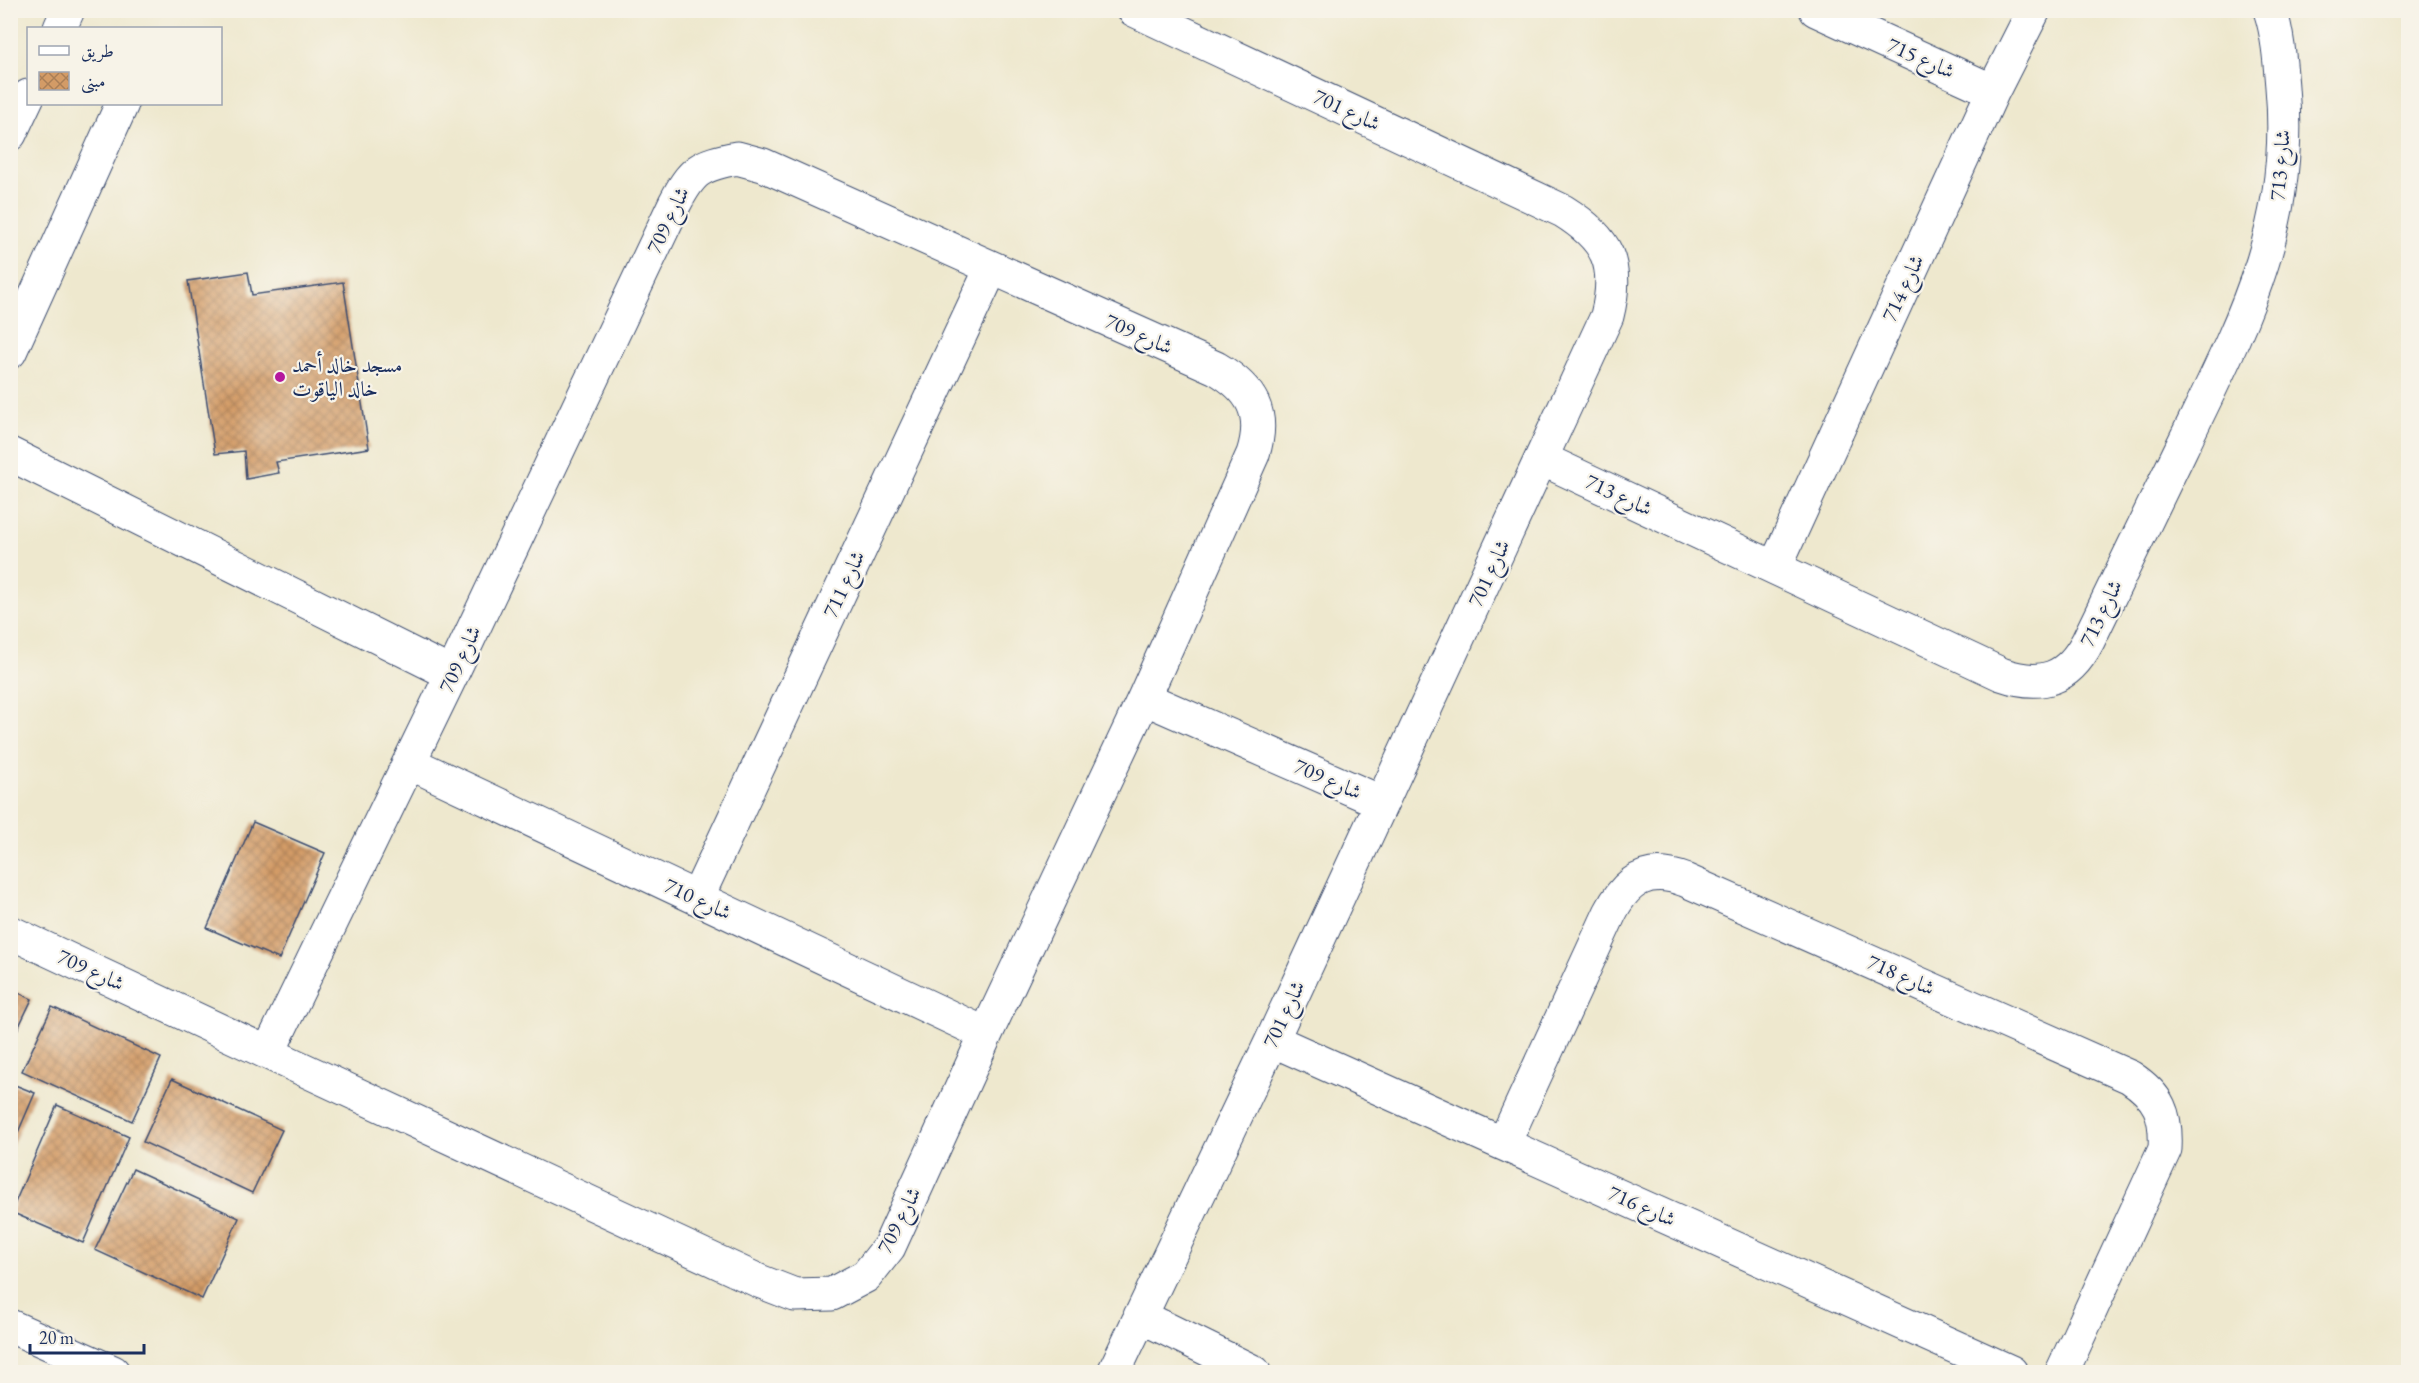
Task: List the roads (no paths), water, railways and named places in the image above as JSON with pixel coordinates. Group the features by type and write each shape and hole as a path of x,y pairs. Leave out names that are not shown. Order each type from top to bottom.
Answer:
{"street":[{"path":"60,27 68,10"},
{"name":"شارع 701","path":"1114,1372 1272,1040 1542,459 1607,316 1613,292 1611,267 1602,243 1585,224 1552,206 1134,10"},
{"name":"شارع 715","path":"1816,10 1993,91"},
{"name":"شارع 714","path":"1775,567 1993,91 2034,10"},
{"name":"شارع 713","path":"1542,459 2001,674 2035,681 2052,678 2067,669 2079,657 2227,356 2260,275 2272,234 2280,191 2284,148 2284,105 2280,61 2270,10"},
{"path":"10,134 27,98"},
{"path":"10,352 21,301 121,105"},
{"name":"شارع 709","path":"10,932 268,1053 759,1281 795,1295 832,1294 866,1276 889,1247 1144,698 1252,454 1258,436 1258,419 1254,402 1244,388 1216,368 763,165 737,158 710,163 687,179 410,763 268,1053"},
{"name":"شارع 711","path":"698,898 992,269"},
{"path":"10,454 452,674"},
{"name":"شارع 709","path":"1144,698 1381,802"},
{"name":"شارع 710","path":"410,763 986,1035"},
{"name":"شارع 718","path":"1503,1143 1610,913 1624,890 1647,875 1673,875 2130,1077 2145,1086 2156,1099 2163,1115 2166,1132 2165,1149 2062,1372"},
{"name":"شارع 716","path":"1272,1040 2011,1372"},
{"path":"1140,1316 1254,1372"},
{"path":"10,1326 113,1372"}],"place":[{"name":"مسجد خالد أحمد خالد الياقوت","path":"280,377"}]}
